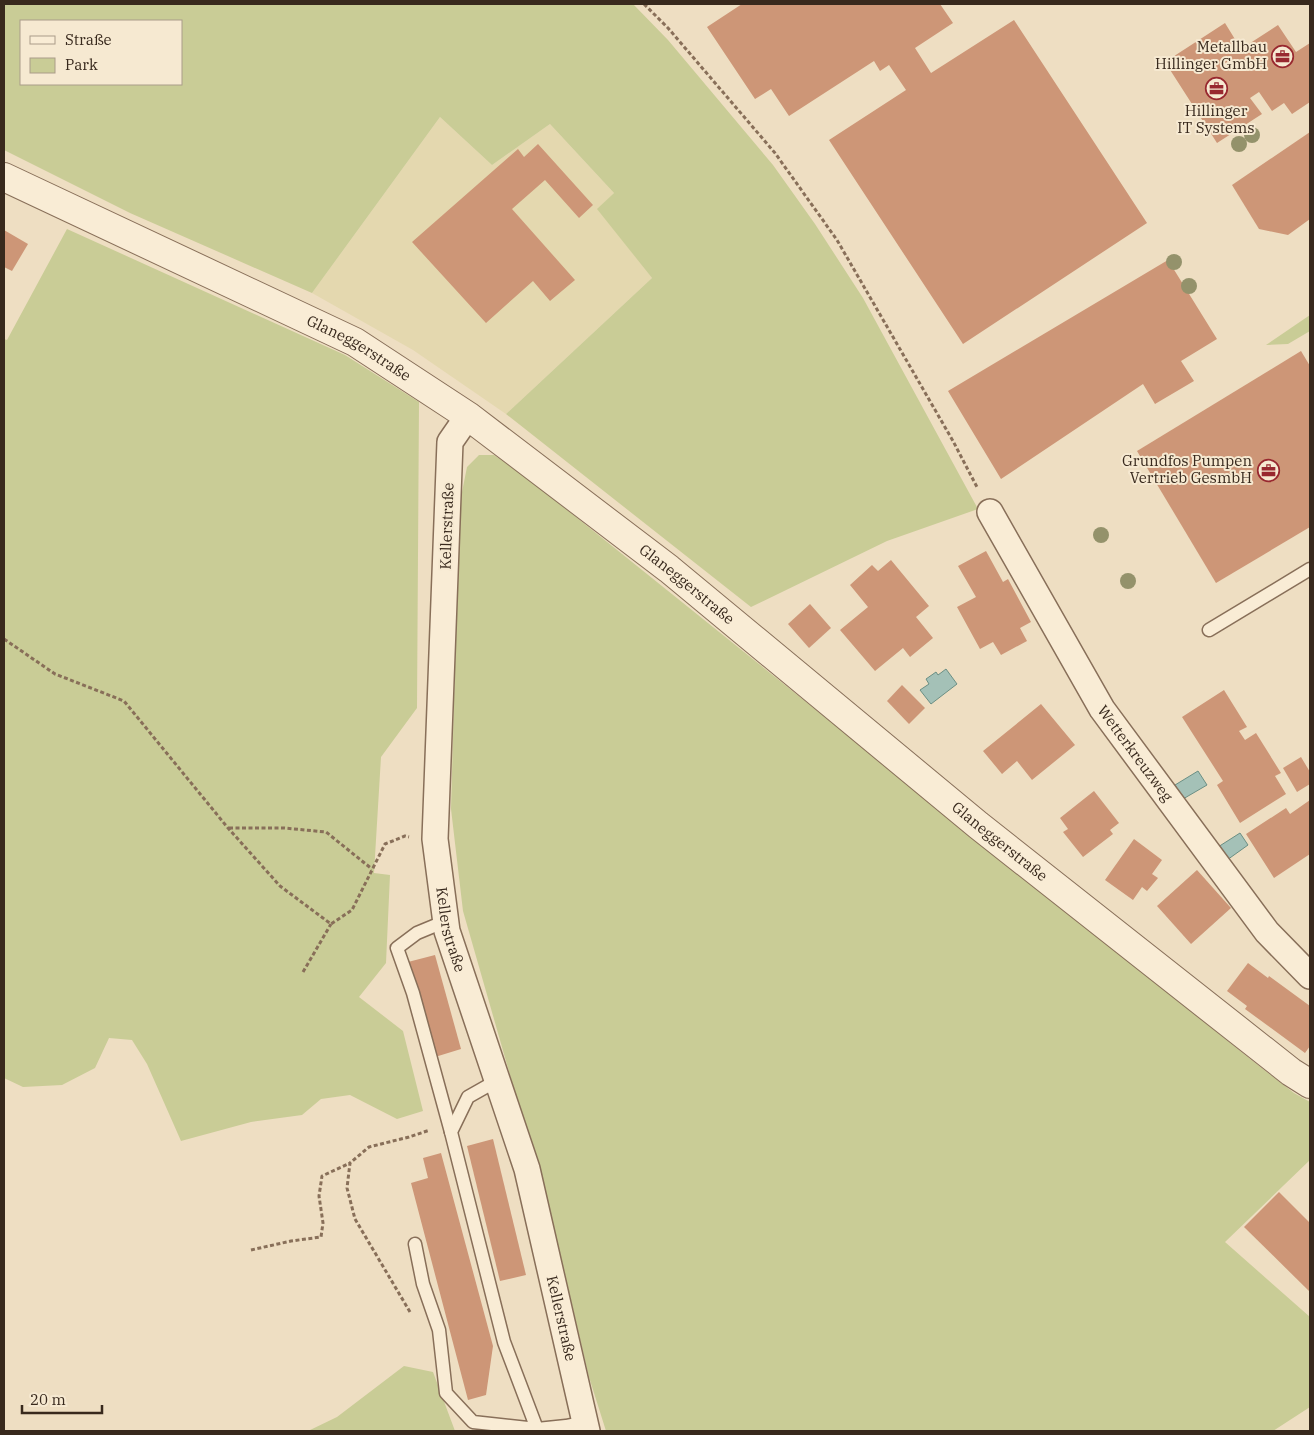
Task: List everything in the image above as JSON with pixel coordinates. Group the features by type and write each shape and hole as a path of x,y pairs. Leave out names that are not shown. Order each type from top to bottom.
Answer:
{"street":[{"name":"Glaneggerstraße","path":"4,177 355,342 468,416 669,569 978,825 1292,1072 1310,1084"},
{"name":"Kellerstraße","path":"468,416 450,442 435,839 447,931 527,1169 586,1427"},
{"name":"Wetterkreuzweg","path":"990,512 1102,709 1267,932 1310,976"}],"lane":[{"path":"1209,630 1310,569"},
{"path":"446,922 417,933 397,948 413,994 451,1132 504,1342 537,1429"},
{"path":"451,1132 468,1096 498,1080"},
{"path":"415,1244 424,1284 439,1330 446,1393 473,1422 537,1429 566,1426 586,1427"}],"path":[{"path":"644,4 668,28 774,153 836,240 948,433 990,512"},
{"path":"4,639 55,674 124,701 228,828 280,886 331,924"},
{"path":"228,828 284,828 326,832 372,869"},
{"path":"303,972 331,924 352,910 385,844 405,836 435,839"},
{"path":"251,1250 291,1241 321,1237 323,1223 319,1196 322,1176 350,1163 369,1147 409,1138 431,1130 451,1132"},
{"path":"350,1163 347,1188 356,1219 416,1322 439,1330"}],"shaded area":[{"path":"440,117 492,165 550,124 614,193 598,209 652,278 506,414 413,350 312,293"}],"green space":[{"path":"4,4 633,4 668,40 773,165 815,224 863,298 978,509 887,541 751,607 506,414 652,278 597,209 614,193 550,124 492,165 440,117 312,293 130,213 4,150"},
{"path":"67,229 345,355 419,402 417,708 381,757 374,873 390,875 386,963 359,997 403,1031 423,1111 397,1119 350,1095 321,1099 302,1115 251,1122 181,1141 147,1064 132,1040 109,1038 95,1068 62,1085 23,1087 4,1078 4,339 7,340"},
{"path":"1310,315 1310,331 1288,344 1266,345"},
{"path":"479,455 494,455 525,476 1249,1058 1294,1093 1310,1102 1310,1160 1225,1242 1310,1317 1310,1407 1273,1431 606,1431 589,1377 555,1232 463,911 451,809 459,519 460,502 467,467"},
{"path":"404,1366 433,1372 455,1431 308,1431 337,1417"}],"water":[{"path":"946,669 957,684 931,704 920,690 929,684 926,679 936,672 938,675"},
{"path":"1198,771 1207,785 1183,799 1175,785"},
{"path":"1240,833 1248,845 1227,860 1218,847"}],"building":[{"path":"742,4 940,4 953,23 915,48 931,73 1014,20 1147,223 963,344 829,140 906,90 889,65 880,71 874,61 789,116 771,89 755,99 707,27"},
{"path":"1225,23 1241,49 1278,25 1296,52 1310,43 1310,102 1292,114 1284,103 1272,111 1259,92 1250,98 1262,114 1217,143 1165,62"},
{"path":"1310,132 1310,219 1288,235 1259,229 1232,185"},
{"path":"538,144 593,205 579,218 545,180 512,209 575,280 550,301 533,281 486,323 412,242 518,149 524,157"},
{"path":"4,230 28,244 12,271 4,267"},
{"path":"1168,260 1217,339 1181,361 1194,381 1155,404 1143,384 1001,479 948,391"},
{"path":"1301,351 1310,366 1310,527 1216,583 1137,451"},
{"path":"986,551 1003,582 1008,579 1031,622 1020,628 1027,641 1001,655 993,642 980,649 957,607 976,597 958,566"},
{"path":"891,560 929,606 916,617 933,638 910,657 903,648 875,671 840,630 868,607 850,585 872,565 878,571"},
{"path":"810,604 831,628 809,648 788,624"},
{"path":"902,685 925,708 909,724 887,701"},
{"path":"1224,690 1247,727 1239,731 1245,740 1256,733 1281,773 1275,776 1286,794 1240,823 1217,785 1223,781 1182,717"},
{"path":"1041,704 1075,745 1032,780 1017,761 1002,774 983,751"},
{"path":"1301,757 1310,772 1310,784 1297,792 1283,768"},
{"path":"1094,791 1119,823 1110,830 1113,834 1083,857 1063,832 1068,829 1060,818"},
{"path":"1310,800 1310,854 1274,878 1246,834 1286,808 1290,814"},
{"path":"1134,839 1162,860 1152,874 1158,878 1147,891 1142,887 1133,900 1105,880"},
{"path":"1197,870 1231,908 1191,944 1157,906"},
{"path":"435,955 461,1049 435,1057 408,962"},
{"path":"1248,963 1310,1006 1310,1046 1305,1053 1245,1009 1247,1006 1227,991"},
{"path":"493,1139 526,1275 500,1281 467,1146"},
{"path":"441,1153 493,1346 486,1395 468,1400 411,1183 428,1178 423,1158"},
{"path":"1279,1192 1310,1223 1310,1292 1244,1227"}],"place":[{"name":"Metallbau Hillinger GmbH","path":"1283,56"},
{"name":"Hillinger IT Systems","path":"1216,88"},
{"name":"Grundfos Pumpen Vertrieb GesmbH","path":"1268,470"}]}
